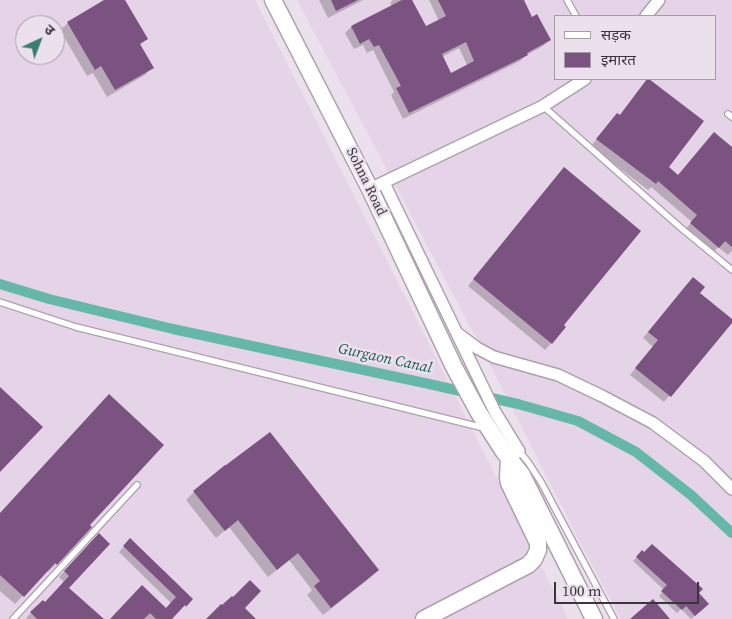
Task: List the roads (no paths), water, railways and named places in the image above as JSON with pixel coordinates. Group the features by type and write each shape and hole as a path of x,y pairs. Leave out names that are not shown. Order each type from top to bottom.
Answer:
{"main road":[{"name":"Sohna Road","path":"273,0 377,186 454,367 487,412 489,429 514,454 522,475 594,619"},
{"path":"424,619 528,564 534,559 538,550 538,543 508,478 514,454"}],"street":[{"path":"647,15 659,0"},
{"path":"514,454 487,412 475,372 457,333 377,186 543,106 582,80"},
{"path":"457,333 477,348 494,356 558,375 653,423 704,462 732,489"}],"lane":[{"path":"567,0 575,15"},
{"path":"543,106 681,228 732,270"},
{"path":"0,302 76,327 489,429"},
{"path":"514,454 528,462 541,482 614,619"},
{"path":"13,619 137,485"}],"waterway":[{"name":"Gurgaon Canal","path":"0,284 49,299 173,329 518,404 578,421 636,452 691,495 732,533"}]}
